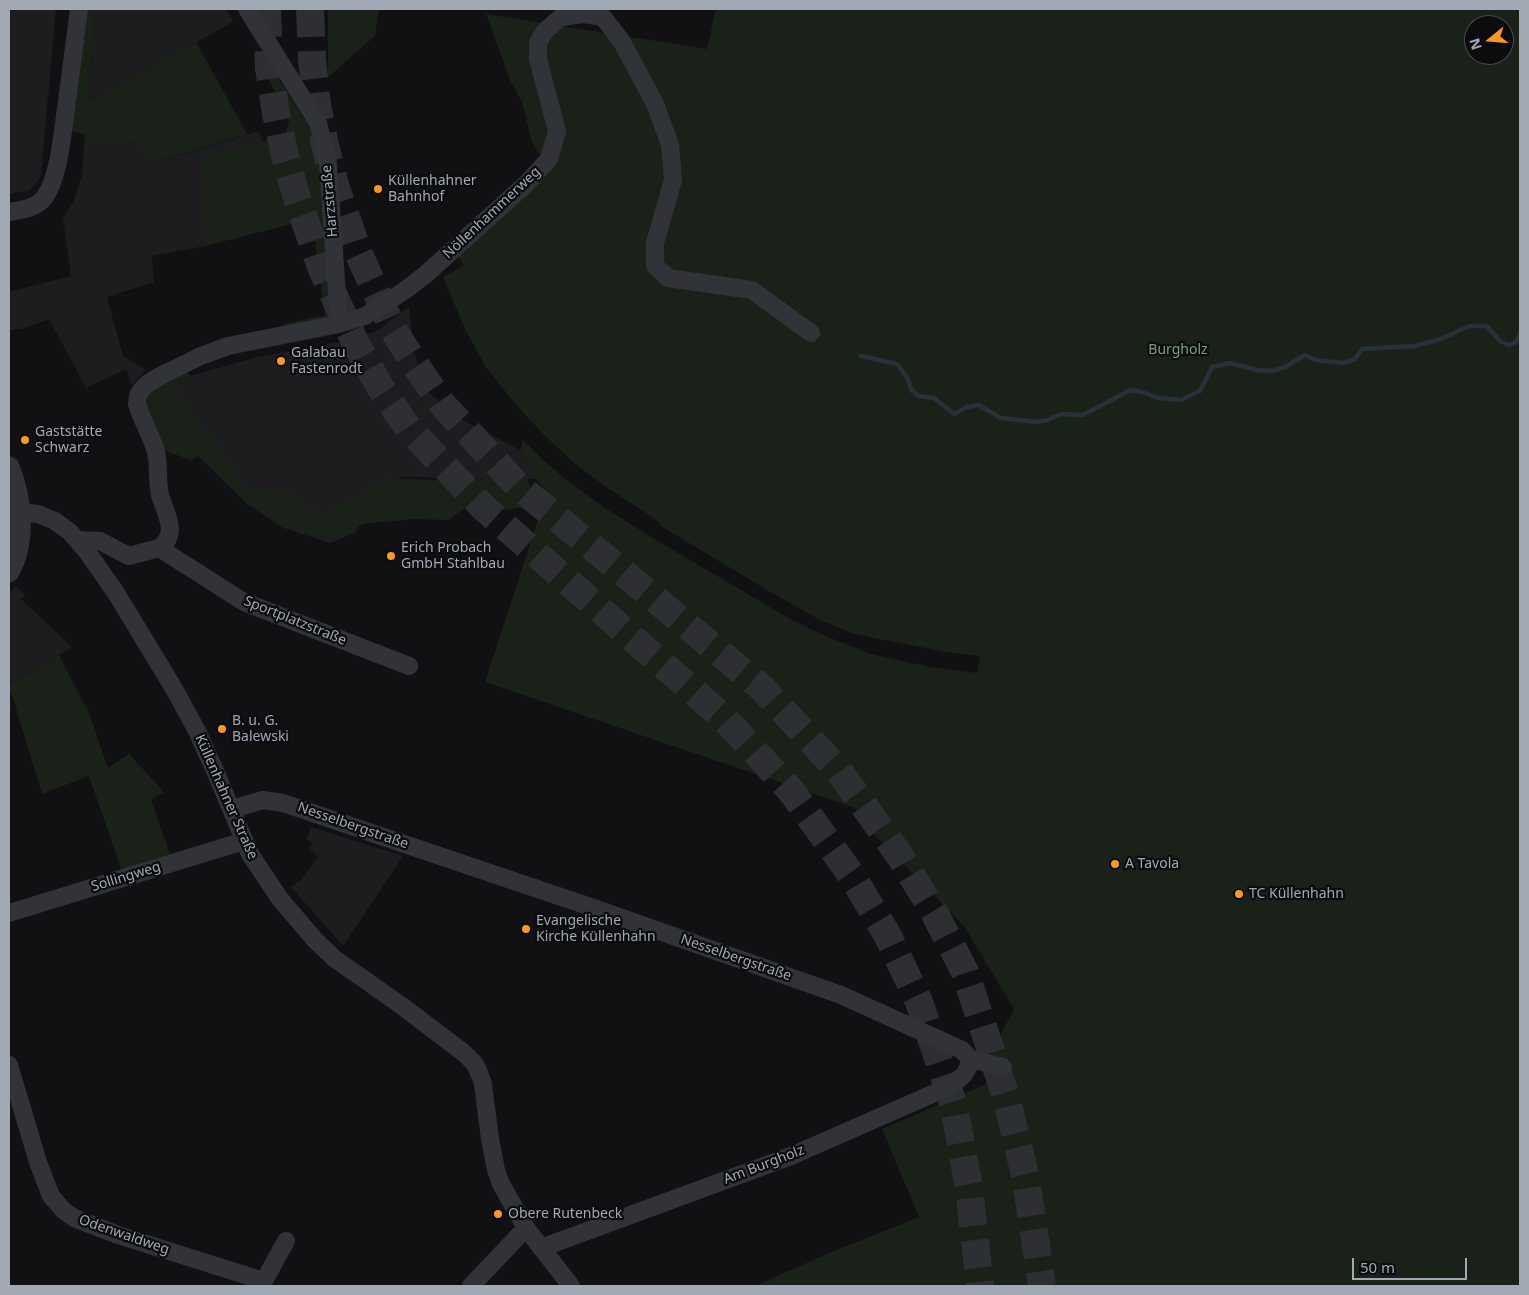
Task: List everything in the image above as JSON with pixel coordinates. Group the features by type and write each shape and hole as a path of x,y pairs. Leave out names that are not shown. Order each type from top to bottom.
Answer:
{"street":[{"path":"9,212 33,207 42,200 49,190 62,137 79,9"},
{"name":"Harzstraße","path":"247,9 318,123 328,163 339,324"},
{"name":"Nöllenhammerweg","path":"160,548 166,544 170,528 160,494 156,452 137,404 138,396 142,389 160,376 201,356 228,346 339,324 365,316 425,275 526,184 549,159 557,131 538,59 538,42 546,30 560,18 582,14 603,17 622,42 655,104 670,144 673,180 655,243 655,266 668,278 752,290 810,333"},
{"path":"9,467 16,486 20,512 19,541 9,572"},
{"name":"Küllenhahner Straße","path":"20,512 38,514 55,521 77,540 116,593 173,686 232,809 250,854 280,899 335,959 464,1053 474,1063 483,1084 496,1170 508,1197 526,1228 571,1286"},
{"path":"77,540 100,541 129,556 160,548"},
{"name":"Sportplatzstraße","path":"160,548 244,602 408,666"},
{"name":"Nesselbergstraße","path":"232,809 263,800 283,803 560,896 841,995 962,1050 970,1059 1003,1068"},
{"name":"Sollingweg","path":"9,913 244,842"},
{"name":"Am Burgholz","path":"541,1248 791,1156 946,1088 964,1075 970,1059"},
{"name":"Odenwaldweg","path":"9,1065 38,1162 51,1196 63,1210 74,1218 118,1235 264,1281 286,1241"},
{"path":"471,1286 526,1228"}],"shaded area":[{"path":"9,9 56,9 41,174 38,181 29,191 9,194"},
{"path":"96,9 226,9 233,22 88,101"},
{"path":"259,131 283,226 205,246 152,256 154,282 107,297 123,356 146,370 132,385 126,369 86,388 49,319 22,329 9,330 9,292 71,276 63,218 73,202 82,176 84,146 143,143 150,164"},
{"path":"409,306 414,351 425,390 463,420 520,450 536,479 402,477 374,493 355,533 330,543 284,528 247,504 198,456 192,461 164,450 169,384 190,376 258,357 344,341 377,331"},
{"path":"16,586 25,595 21,599 72,647 12,683 9,680 9,594"},
{"path":"311,827 403,856 343,946 291,887 302,879 318,857 310,849 312,842 306,840"}],"green space":[{"path":"86,9 96,9 88,101 196,42 247,134 149,164 142,143 84,146 85,134 71,131"},
{"path":"328,9 379,9 375,36 328,77"},
{"name":"Burgholz","path":"716,9 1520,9 1520,1286 755,1286 831,1252 919,1217 882,1129 1002,1077 990,1055 1014,1009 964,926 872,832 855,808 485,682 547,492 536,479 520,450 523,440 568,481 605,508 792,620 871,654 930,667 977,673 980,656 946,652 854,634 820,620 772,593 659,525 661,523 574,463 518,407 485,366 465,329 443,277 464,265 455,252 463,228 520,185 541,157 532,142 522,102 510,80 486,14 707,49"},
{"path":"255,52 262,52 320,147 331,318 309,324 283,326 283,324 325,315 312,219 205,246 202,158 282,136 286,132 289,121"},
{"path":"187,372 190,376 174,383 201,430 210,433 248,493 277,488 325,516 338,506 388,479 459,480 526,475 536,506 504,510 477,500 448,520 415,519 362,524 352,532 330,539 283,528 247,503 199,454 192,459 161,449 147,409 147,400 150,393 159,385"},
{"path":"59,655 90,715 108,768 129,754 164,792 151,800 171,857 122,872 89,776 42,794 9,685"}],"waterway":[{"path":"861,356 897,364 907,377 912,391 919,396 934,398 954,414 967,407 978,405 1001,418 1036,422 1062,414 1083,415 1130,390 1158,398 1181,400 1200,391 1212,367 1230,363 1257,370 1273,371 1285,367 1305,355 1315,360 1343,363 1355,359 1362,349 1414,346 1438,340 1470,326 1487,326 1500,341 1509,345 1516,342 1520,334"}],"tunnel":[{"path":"267,9 269,68 276,113 285,156 297,198 321,267 355,342 380,387 408,428 484,508 725,719 792,792 852,876 888,936 919,1002 954,1106 969,1188 980,1286"},
{"path":"310,9 312,60 317,105 335,185 358,252 393,329 416,366 443,405 518,486 762,688 839,771 900,856 934,912 965,972 1007,1100 1026,1179 1042,1286"}],"place":[{"name":"Küllenhahner Bahnhof","path":"378,189"},
{"name":"Galabau Fastenrodt","path":"281,361"},
{"name":"Gaststätte Schwarz","path":"25,440"},
{"name":"Erich Probach GmbH Stahlbau","path":"391,556"},
{"name":"B. u. G. Balewski","path":"222,729"},
{"name":"A Tavola","path":"1115,864"},
{"name":"TC Küllenhahn","path":"1239,894"},
{"name":"Evangelische Kirche Küllenhahn","path":"526,929"},
{"name":"Obere Rutenbeck","path":"498,1214"}]}
